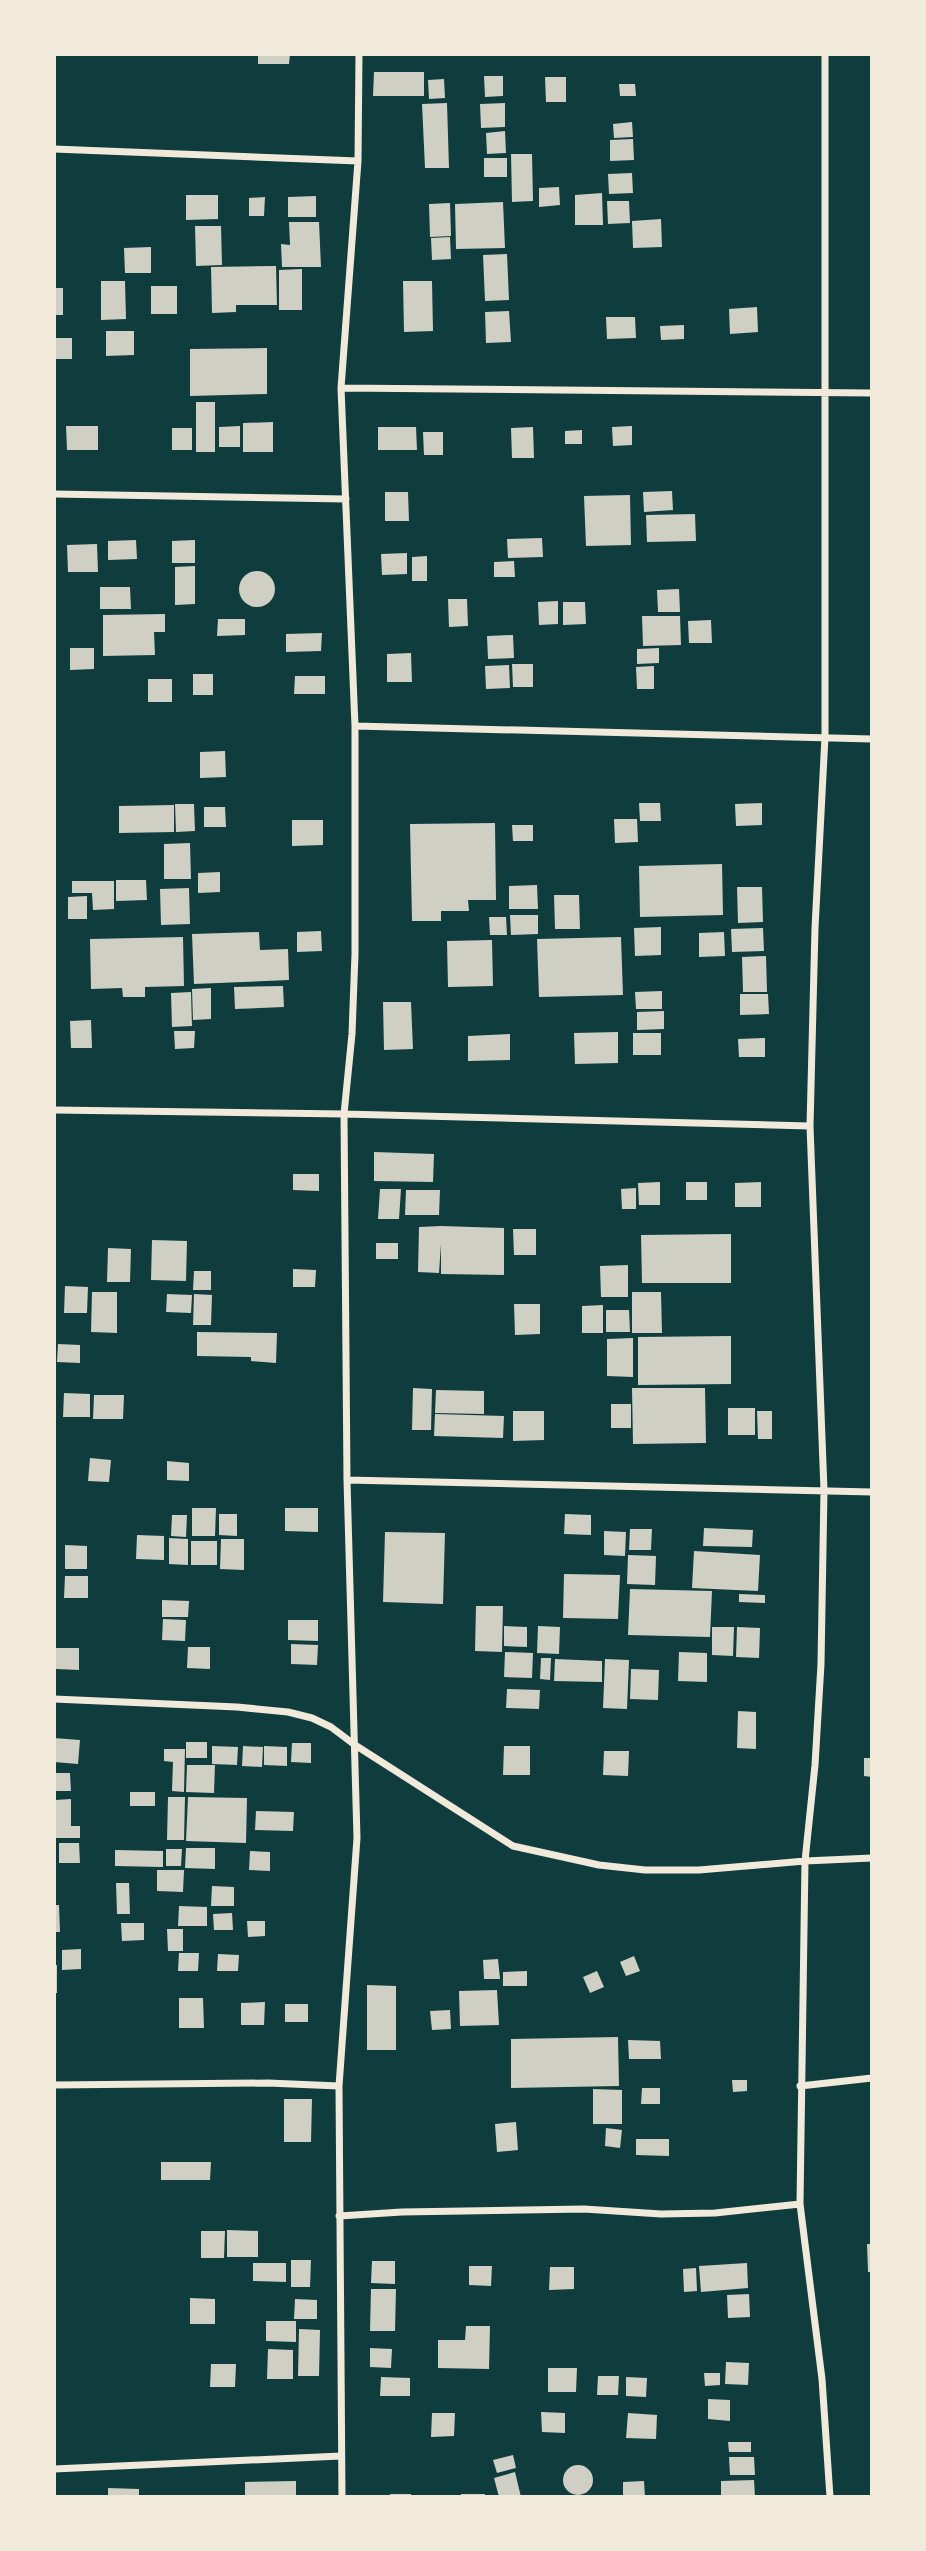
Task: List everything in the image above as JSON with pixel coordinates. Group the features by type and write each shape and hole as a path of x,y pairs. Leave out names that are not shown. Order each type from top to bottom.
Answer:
{"street":[{"path":"342,2497 339,2086 357,1838 347,1479 344,1114 352,1034 355,954 355,726 341,388 358,161 359,54"},
{"path":"825,54 825,737 815,928 810,1126 824,1490 820,1676 815,1765 805,1861 800,2204 822,2379 830,2497"},
{"path":"54,149 358,161"},
{"path":"341,388 872,393"},
{"path":"54,494 346,499"},
{"path":"355,726 872,739"},
{"path":"54,1110 344,1114 810,1126"},
{"path":"347,1479 872,1492"},
{"path":"54,1699 237,1707 288,1712 312,1718 331,1727 513,1846 599,1866 645,1870 699,1870 872,1858"},
{"path":"800,2086 872,2078"},
{"path":"54,2085 268,2083 339,2086"},
{"path":"340,2216 402,2212 584,2209 661,2214 715,2213 800,2204"},
{"path":"54,2469 341,2456"}],"building":[{"path":"258,54 290,54 289,64 258,64"},
{"path":"374,72 424,72 424,96 373,96"},
{"path":"484,76 503,76 503,96 485,97"},
{"path":"545,77 566,77 566,102 546,102"},
{"path":"444,79 445,98 429,99 428,80"},
{"path":"619,84 635,84 636,96 620,96"},
{"path":"447,103 449,168 425,168 422,104"},
{"path":"505,103 505,127 481,128 480,104"},
{"path":"632,122 633,137 614,138 613,124"},
{"path":"505,131 506,153 487,154 486,133"},
{"path":"633,139 634,160 610,161 610,140"},
{"path":"511,154 532,154 533,201 512,202"},
{"path":"484,158 507,158 507,177 484,177"},
{"path":"632,173 633,193 609,194 608,174"},
{"path":"559,187 560,205 539,207 539,188"},
{"path":"602,193 603,225 575,225 575,195"},
{"path":"186,195 218,195 218,219 186,220"},
{"path":"316,196 316,217 288,217 288,197"},
{"path":"265,197 264,216 249,216 249,198"},
{"path":"607,201 629,201 630,223 608,224"},
{"path":"503,202 505,248 456,249 455,204"},
{"path":"450,203 451,236 430,237 429,204"},
{"path":"661,219 662,247 633,248 632,221"},
{"path":"289,222 319,222 321,267 282,267 281,244 290,245"},
{"path":"195,226 221,226 222,265 196,266"},
{"path":"450,237 451,259 432,260 431,238"},
{"path":"151,247 151,273 125,273 124,248"},
{"path":"507,254 509,300 485,301 483,255"},
{"path":"276,266 277,305 236,305 236,312 212,313 211,267"},
{"path":"302,269 302,310 279,310 279,270"},
{"path":"101,281 125,281 126,319 101,320"},
{"path":"403,281 432,281 433,331 404,332"},
{"path":"151,286 177,286 177,314 151,314"},
{"path":"54,288 63,288 63,315 54,315"},
{"path":"757,307 758,332 730,334 729,309"},
{"path":"509,311 511,342 486,343 485,312"},
{"path":"606,317 635,317 636,338 607,339"},
{"path":"684,325 684,339 661,340 660,326"},
{"path":"106,331 134,331 134,355 106,356"},
{"path":"54,338 72,338 72,359 54,359"},
{"path":"267,348 267,394 190,396 190,349"},
{"path":"196,402 215,402 215,452 196,452"},
{"path":"273,422 273,452 243,452 243,423"},
{"path":"66,426 98,426 98,450 67,450"},
{"path":"240,426 240,447 219,447 219,427"},
{"path":"632,426 632,445 613,446 612,427"},
{"path":"378,427 416,427 417,450 378,450"},
{"path":"533,427 534,458 512,458 511,428"},
{"path":"172,428 192,428 192,450 172,450"},
{"path":"582,430 582,444 565,444 565,431"},
{"path":"423,432 443,432 443,455 424,455"},
{"path":"672,491 673,510 644,512 643,492"},
{"path":"385,492 408,492 409,521 385,521"},
{"path":"630,495 631,545 586,546 584,496"},
{"path":"695,514 696,541 647,542 646,515"},
{"path":"542,538 543,557 508,558 507,539"},
{"path":"136,540 137,559 108,560 108,541"},
{"path":"195,540 195,563 172,563 172,541"},
{"path":"97,544 98,572 68,572 67,545"},
{"path":"407,553 407,574 382,575 381,554"},
{"path":"427,556 427,581 412,581 412,557"},
{"path":"514,561 515,577 494,577 494,562"},
{"path":"195,566 195,604 175,605 175,567"},
{"path":"257,571 270,576 275,589 270,602 257,607 244,602 239,589 244,576"},
{"path":"100,587 130,587 131,609 100,609"},
{"path":"679,589 680,612 658,612 657,590"},
{"path":"448,599 467,599 468,626 449,627"},
{"path":"558,601 558,624 539,625 538,602"},
{"path":"563,602 585,602 586,624 563,625"},
{"path":"165,614 165,632 154,632 155,655 103,656 103,615"},
{"path":"642,616 680,616 681,645 643,646"},
{"path":"218,619 245,619 245,635 217,636"},
{"path":"711,620 712,643 689,643 688,621"},
{"path":"322,633 321,651 286,652 286,634"},
{"path":"513,635 514,658 488,659 487,636"},
{"path":"70,648 94,648 94,669 70,670"},
{"path":"659,648 659,663 637,664 637,649"},
{"path":"411,653 412,682 387,682 387,654"},
{"path":"512,664 533,664 533,687 513,687"},
{"path":"509,665 510,688 486,689 485,666"},
{"path":"654,666 654,689 637,689 636,667"},
{"path":"193,674 213,674 213,695 193,695"},
{"path":"295,676 325,676 325,694 294,694"},
{"path":"148,679 172,679 172,702 148,702"},
{"path":"225,751 226,777 200,778 200,752"},
{"path":"639,803 660,803 661,821 640,821"},
{"path":"762,803 762,825 736,826 735,804"},
{"path":"175,804 194,804 195,831 176,832"},
{"path":"174,805 174,832 119,833 119,806"},
{"path":"204,807 225,807 226,827 204,827"},
{"path":"614,819 637,819 638,842 615,843"},
{"path":"292,820 323,820 323,845 292,846"},
{"path":"495,823 496,900 468,900 469,911 441,911 441,921 412,921 410,824"},
{"path":"512,825 533,825 533,841 513,841"},
{"path":"190,843 191,879 164,879 164,844"},
{"path":"722,864 723,915 640,917 639,866"},
{"path":"220,872 220,892 198,893 198,873"},
{"path":"116,880 146,880 147,900 116,901"},
{"path":"72,881 114,881 114,909 93,910 92,893 72,893"},
{"path":"537,885 538,909 509,909 509,886"},
{"path":"737,887 762,887 763,922 738,923"},
{"path":"189,888 190,924 161,925 160,889"},
{"path":"554,895 579,895 580,929 555,929"},
{"path":"87,896 87,919 68,919 68,897"},
{"path":"510,915 538,915 538,934 511,935"},
{"path":"489,917 506,917 507,935 490,935"},
{"path":"661,927 661,955 635,956 634,928"},
{"path":"763,928 764,951 732,952 731,929"},
{"path":"321,931 322,951 297,952 297,932"},
{"path":"259,932 260,950 288,949 289,980 194,984 192,934"},
{"path":"724,932 725,956 699,957 699,933"},
{"path":"183,937 184,986 145,987 145,997 123,997 122,988 91,989 90,939"},
{"path":"621,937 623,995 539,997 537,939"},
{"path":"492,940 493,986 448,987 447,941"},
{"path":"766,956 767,992 743,992 742,957"},
{"path":"283,986 284,1007 235,1009 234,987"},
{"path":"211,988 211,1019 193,1020 192,989"},
{"path":"662,991 662,1009 636,1009 635,992"},
{"path":"191,992 192,1026 172,1027 171,993"},
{"path":"740,994 768,994 769,1014 740,1015"},
{"path":"383,1002 411,1002 413,1049 384,1050"},
{"path":"664,1011 664,1029 637,1030 637,1012"},
{"path":"91,1020 92,1048 71,1048 70,1021"},
{"path":"174,1031 195,1031 194,1048 175,1049"},
{"path":"618,1032 618,1063 575,1064 574,1033"},
{"path":"633,1033 661,1033 661,1055 633,1055"},
{"path":"510,1034 510,1060 468,1061 468,1036"},
{"path":"765,1038 765,1057 739,1057 738,1039"},
{"path":"374,1152 434,1154 433,1182 374,1181"},
{"path":"293,1174 319,1174 319,1191 293,1190"},
{"path":"660,1182 660,1205 639,1205 638,1183"},
{"path":"686,1182 707,1182 707,1200 686,1200"},
{"path":"761,1182 761,1207 735,1207 735,1183"},
{"path":"636,1188 636,1209 622,1209 621,1189"},
{"path":"380,1189 401,1189 399,1219 378,1219"},
{"path":"406,1190 440,1190 439,1215 405,1215"},
{"path":"419,1227 504,1228 504,1275 441,1274 441,1244 439,1273 418,1272"},
{"path":"513,1229 536,1229 536,1255 514,1255"},
{"path":"731,1234 731,1283 642,1283 641,1235"},
{"path":"152,1240 187,1241 186,1281 151,1280"},
{"path":"376,1243 398,1243 398,1259 376,1259"},
{"path":"108,1248 131,1249 130,1282 107,1282"},
{"path":"628,1265 628,1297 601,1297 600,1266"},
{"path":"293,1269 316,1270 315,1287 293,1287"},
{"path":"194,1271 211,1271 211,1290 193,1290"},
{"path":"65,1286 88,1287 87,1313 64,1313"},
{"path":"92,1292 117,1292 117,1333 91,1332"},
{"path":"632,1292 661,1292 662,1333 632,1333"},
{"path":"167,1294 192,1295 191,1313 166,1312"},
{"path":"194,1294 212,1295 211,1325 193,1325"},
{"path":"514,1304 540,1304 540,1334 515,1335"},
{"path":"603,1305 603,1333 582,1333 582,1306"},
{"path":"606,1310 629,1310 630,1332 606,1332"},
{"path":"197,1332 277,1333 276,1363 251,1361 251,1357 197,1356"},
{"path":"731,1336 731,1384 638,1385 638,1337"},
{"path":"633,1338 633,1377 607,1376 607,1339"},
{"path":"58,1344 80,1345 80,1363 57,1362"},
{"path":"413,1388 432,1389 431,1430 412,1430"},
{"path":"632,1388 705,1388 706,1443 633,1444"},
{"path":"436,1390 484,1391 484,1414 435,1413"},
{"path":"64,1393 90,1394 90,1417 63,1417"},
{"path":"94,1395 124,1395 123,1419 93,1419"},
{"path":"611,1404 631,1404 631,1428 611,1428"},
{"path":"728,1408 755,1408 755,1435 728,1435"},
{"path":"513,1411 544,1411 544,1440 513,1441"},
{"path":"757,1411 772,1411 772,1439 758,1439"},
{"path":"435,1414 504,1416 503,1438 434,1436"},
{"path":"90,1458 111,1460 109,1482 88,1481"},
{"path":"167,1461 189,1463 189,1481 167,1480"},
{"path":"192,1508 216,1508 215,1536 192,1536"},
{"path":"285,1508 318,1508 318,1532 285,1531"},
{"path":"219,1514 237,1514 237,1536 219,1535"},
{"path":"565,1514 591,1515 591,1535 564,1534"},
{"path":"172,1515 187,1515 186,1537 171,1536"},
{"path":"704,1528 753,1530 752,1547 703,1546"},
{"path":"630,1529 652,1529 651,1550 629,1550"},
{"path":"604,1531 626,1532 625,1556 604,1555"},
{"path":"385,1532 445,1533 443,1604 383,1602"},
{"path":"137,1535 164,1536 164,1560 136,1559"},
{"path":"169,1538 188,1539 188,1565 169,1564"},
{"path":"221,1539 244,1539 244,1570 220,1569"},
{"path":"191,1541 217,1541 217,1565 191,1565"},
{"path":"65,1545 87,1546 87,1569 65,1569"},
{"path":"694,1551 760,1555 758,1591 692,1588"},
{"path":"628,1555 656,1556 655,1585 627,1584"},
{"path":"564,1574 620,1575 618,1619 563,1618"},
{"path":"65,1576 88,1576 88,1598 64,1598"},
{"path":"630,1589 712,1591 710,1637 628,1635"},
{"path":"739,1594 765,1595 765,1603 739,1602"},
{"path":"162,1600 189,1601 188,1617 162,1617"},
{"path":"476,1606 503,1606 502,1652 475,1651"},
{"path":"163,1619 186,1620 185,1641 162,1640"},
{"path":"288,1620 318,1620 318,1641 288,1640"},
{"path":"504,1626 527,1627 527,1647 504,1646"},
{"path":"538,1626 560,1627 559,1654 537,1653"},
{"path":"712,1627 734,1627 733,1656 712,1655"},
{"path":"737,1627 760,1628 759,1658 736,1657"},
{"path":"291,1644 318,1645 317,1665 291,1664"},
{"path":"188,1647 210,1647 210,1669 187,1668"},
{"path":"56,1648 79,1648 79,1670 56,1669"},
{"path":"505,1652 533,1653 532,1678 504,1677"},
{"path":"679,1652 707,1653 707,1682 678,1681"},
{"path":"541,1658 551,1658 550,1680 540,1679"},
{"path":"555,1659 602,1661 602,1682 554,1681"},
{"path":"605,1659 629,1660 627,1709 603,1708"},
{"path":"631,1669 659,1670 658,1700 630,1699"},
{"path":"507,1689 540,1690 539,1709 506,1708"},
{"path":"738,1711 756,1712 756,1749 737,1748"},
{"path":"54,1738 80,1740 78,1764 54,1762"},
{"path":"186,1742 207,1742 207,1758 186,1758"},
{"path":"292,1743 311,1743 311,1763 291,1762"},
{"path":"212,1746 238,1747 237,1765 212,1764"},
{"path":"243,1746 263,1747 262,1767 242,1766"},
{"path":"264,1746 287,1747 287,1766 264,1765"},
{"path":"504,1746 530,1746 530,1775 503,1775"},
{"path":"164,1749 185,1749 184,1792 172,1791 173,1762 164,1761"},
{"path":"604,1751 629,1751 628,1776 603,1775"},
{"path":"864,1758 872,1758 872,1777 864,1776"},
{"path":"187,1765 215,1765 214,1793 186,1792"},
{"path":"54,1773 70,1773 71,1791 54,1791"},
{"path":"130,1792 155,1792 155,1806 130,1806"},
{"path":"168,1797 185,1797 184,1840 167,1840"},
{"path":"188,1797 247,1798 246,1843 186,1841"},
{"path":"71,1799 71,1826 80,1826 80,1838 55,1838 55,1800"},
{"path":"256,1811 294,1812 293,1831 255,1830"},
{"path":"59,1843 79,1843 80,1863 59,1863"},
{"path":"186,1848 215,1848 215,1869 185,1868"},
{"path":"166,1849 182,1849 181,1866 166,1866"},
{"path":"115,1850 163,1851 163,1867 115,1866"},
{"path":"250,1851 270,1852 270,1871 249,1870"},
{"path":"157,1870 184,1870 183,1892 157,1891"},
{"path":"116,1883 129,1883 130,1914 117,1914"},
{"path":"212,1886 234,1887 234,1906 211,1906"},
{"path":"54,1905 59,1905 60,1932 54,1932"},
{"path":"179,1906 207,1907 207,1926 178,1926"},
{"path":"232,1913 233,1930 214,1930 213,1914"},
{"path":"247,1921 265,1921 265,1936 248,1937"},
{"path":"121,1923 144,1923 144,1940 122,1941"},
{"path":"167,1929 183,1929 183,1951 168,1951"},
{"path":"81,1949 81,1969 62,1970 62,1950"},
{"path":"179,1953 199,1953 198,1971 178,1971"},
{"path":"218,1954 239,1955 238,1971 217,1971"},
{"path":"634,1956 640,1971 626,1976 620,1962"},
{"path":"498,1959 500,1979 484,1979 483,1960"},
{"path":"54,1965 57,1965 57,1993 54,1993"},
{"path":"527,1971 527,1986 503,1986 503,1972"},
{"path":"597,1971 604,1987 590,1993 583,1977"},
{"path":"367,1985 396,1986 396,2050 367,2050"},
{"path":"497,1990 499,2025 460,2026 459,1991"},
{"path":"179,1998 203,1998 204,2028 179,2028"},
{"path":"265,2002 264,2025 241,2025 241,2003"},
{"path":"285,2004 308,2004 308,2022 285,2022"},
{"path":"450,2010 451,2029 432,2030 430,2011"},
{"path":"618,2037 619,2086 511,2088 511,2039"},
{"path":"628,2040 660,2041 661,2059 629,2059"},
{"path":"732,2080 747,2080 747,2091 733,2092"},
{"path":"642,2088 660,2088 660,2104 641,2104"},
{"path":"593,2089 622,2090 622,2124 593,2124"},
{"path":"284,2099 312,2099 311,2142 284,2142"},
{"path":"516,2122 518,2150 497,2152 495,2124"},
{"path":"606,2128 622,2130 620,2148 605,2146"},
{"path":"636,2139 669,2139 669,2156 636,2155"},
{"path":"161,2162 211,2162 210,2180 161,2180"},
{"path":"227,2230 258,2231 258,2257 227,2257"},
{"path":"201,2231 225,2231 224,2258 201,2258"},
{"path":"867,2244 872,2244 872,2272 868,2272"},
{"path":"291,2260 311,2260 310,2287 291,2287"},
{"path":"372,2261 395,2261 395,2284 371,2283"},
{"path":"253,2263 286,2263 286,2282 253,2281"},
{"path":"747,2263 748,2288 701,2292 699,2266"},
{"path":"469,2266 492,2266 491,2286 469,2285"},
{"path":"550,2267 574,2267 574,2289 549,2290"},
{"path":"696,2268 697,2291 684,2292 683,2269"},
{"path":"371,2289 396,2289 395,2331 370,2331"},
{"path":"749,2294 750,2317 728,2318 727,2295"},
{"path":"190,2298 215,2299 215,2324 190,2324"},
{"path":"295,2299 317,2300 317,2319 294,2319"},
{"path":"266,2321 296,2321 296,2342 266,2341"},
{"path":"466,2326 490,2326 489,2369 438,2368 438,2340 465,2340"},
{"path":"299,2329 320,2330 319,2376 298,2376"},
{"path":"370,2348 392,2349 391,2368 370,2367"},
{"path":"268,2349 293,2350 293,2379 267,2379"},
{"path":"726,2362 749,2363 748,2385 725,2384"},
{"path":"211,2364 236,2364 235,2387 210,2387"},
{"path":"548,2368 577,2368 576,2392 548,2392"},
{"path":"704,2373 720,2373 720,2385 705,2386"},
{"path":"598,2376 619,2376 618,2395 597,2395"},
{"path":"381,2377 410,2378 410,2396 380,2396"},
{"path":"626,2377 647,2378 646,2397 626,2396"},
{"path":"708,2399 730,2400 730,2421 708,2419"},
{"path":"541,2412 565,2413 565,2433 542,2432"},
{"path":"432,2413 455,2413 454,2436 431,2437"},
{"path":"628,2413 657,2415 656,2439 626,2438"},
{"path":"728,2442 751,2442 751,2452 729,2452"},
{"path":"513,2455 516,2468 497,2473 493,2460"},
{"path":"729,2457 754,2457 755,2475 730,2475"},
{"path":"578,2465 589,2469 593,2480 589,2491 578,2495 567,2491 563,2480 567,2469"},
{"path":"515,2472 521,2497 499,2497 494,2478"},
{"path":"754,2480 755,2497 721,2497 721,2481"},
{"path":"296,2481 296,2497 245,2497 245,2482"},
{"path":"644,2481 645,2497 623,2497 623,2482"},
{"path":"108,2488 139,2489 139,2497 108,2497"},
{"path":"390,2494 411,2494 411,2497 390,2497"},
{"path":"461,2494 485,2494 485,2497 461,2497"}]}
